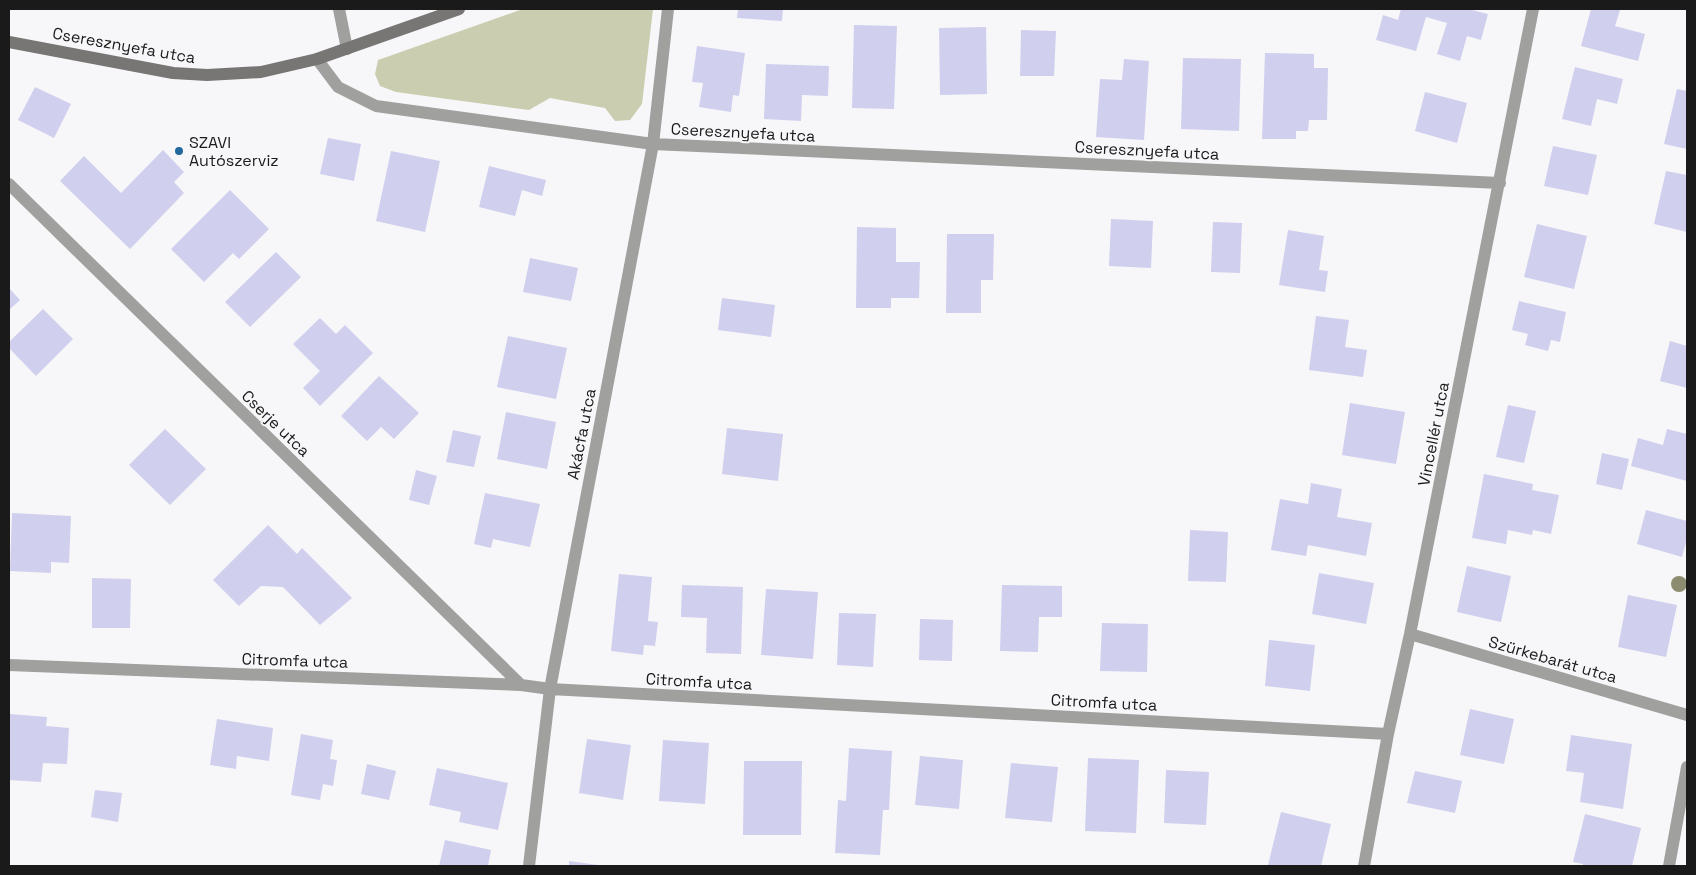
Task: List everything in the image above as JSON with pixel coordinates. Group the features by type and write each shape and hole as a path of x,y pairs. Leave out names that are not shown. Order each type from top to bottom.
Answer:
{"street":[{"path":"339,9 347,49"},
{"path":"317,59 458,9"},
{"name":"Akácfa utca","path":"529,866 550,689 653,144 668,9"},
{"name":"Vincellér utca","path":"1364,866 1388,734 1410,634 1534,9"},
{"name":"Cseresznyefa utca","path":"9,42 173,73 207,75 261,72 317,59 338,87 376,106 653,144 1500,183"},
{"name":"Cserje utca","path":"9,184 521,685"},
{"name":"Szürkebarát utca","path":"1410,634 1687,715"},
{"name":"Citromfa utca","path":"9,665 521,685 550,689 1388,734"},
{"path":"1669,866 1687,767"}],"green space":[{"path":"523,9 653,9 642,104 630,120 615,121 605,108 550,98 529,110 396,92 380,86 375,74 378,60"}],"building":[{"path":"738,9 783,9 782,21 737,18"},
{"path":"1401,9 1468,9 1488,14 1481,40 1467,36 1460,61 1437,54 1447,23 1426,17 1416,51 1376,40 1383,15 1398,20"},
{"path":"1591,9 1620,10 1615,26 1645,34 1638,61 1581,46"},
{"path":"854,25 897,26 894,109 852,108"},
{"path":"986,27 987,94 940,95 939,28"},
{"path":"1021,30 1056,31 1054,76 1020,76"},
{"path":"697,46 745,53 739,96 733,95 731,112 699,107 703,83 692,82"},
{"path":"1265,53 1314,54 1314,68 1328,68 1327,120 1309,120 1308,131 1296,131 1296,139 1262,139"},
{"path":"1183,58 1241,59 1239,131 1181,129"},
{"path":"1124,59 1149,61 1144,140 1096,137 1100,79 1122,80"},
{"path":"766,64 829,66 828,96 802,95 801,121 764,119"},
{"path":"1575,67 1623,79 1617,104 1597,99 1591,126 1562,119"},
{"path":"35,87 71,104 54,138 18,120"},
{"path":"1677,89 1687,91 1687,149 1664,144"},
{"path":"1425,92 1467,103 1457,143 1415,131"},
{"path":"328,138 361,144 354,181 320,174"},
{"path":"1553,146 1597,155 1588,195 1544,186"},
{"path":"163,150 184,172 174,182 184,193 130,249 60,181 84,156 121,193"},
{"path":"391,151 440,161 425,232 376,221"},
{"path":"489,166 546,180 542,196 522,190 515,216 479,207"},
{"path":"1666,171 1687,175 1687,232 1654,224"},
{"path":"230,190 269,229 239,259 233,253 204,282 171,249"},
{"path":"1111,219 1153,221 1151,268 1109,266"},
{"path":"1213,222 1242,223 1240,273 1211,272"},
{"path":"1537,224 1587,236 1574,289 1524,277"},
{"path":"857,227 896,228 896,262 920,262 919,298 891,298 891,308 856,308"},
{"path":"1288,230 1324,236 1319,270 1328,271 1325,292 1279,285"},
{"path":"947,234 994,234 993,280 981,280 981,313 946,313"},
{"path":"276,252 301,277 250,327 225,302"},
{"path":"530,258 578,268 571,301 523,292"},
{"path":"9,288 20,300 9,310"},
{"path":"722,298 775,305 771,337 718,330"},
{"path":"1519,301 1566,312 1560,342 1551,340 1548,351 1525,345 1528,334 1512,330"},
{"path":"43,309 73,339 36,376 9,348 9,342"},
{"path":"1316,316 1349,320 1345,347 1367,350 1363,377 1309,370"},
{"path":"320,318 336,334 345,325 373,353 320,406 303,388 320,371 293,344"},
{"path":"508,336 567,348 556,399 497,387"},
{"path":"1670,341 1687,346 1687,388 1660,381"},
{"path":"379,376 419,413 394,439 381,427 367,441 341,416"},
{"path":"1350,403 1405,412 1396,464 1342,455"},
{"path":"1508,405 1536,411 1524,463 1496,457"},
{"path":"506,412 556,422 547,469 497,459"},
{"path":"727,428 783,434 778,481 722,474"},
{"path":"165,429 206,469 170,505 129,465"},
{"path":"1667,429 1687,434 1687,481 1631,466 1638,438 1663,445"},
{"path":"453,430 481,436 474,467 446,462"},
{"path":"1602,453 1629,459 1622,490 1596,484"},
{"path":"416,470 437,476 429,505 409,500"},
{"path":"1484,474 1533,484 1532,490 1559,495 1551,534 1533,530 1532,535 1508,530 1506,544 1472,538"},
{"path":"1311,483 1342,489 1337,517 1372,523 1366,556 1308,545 1306,556 1271,550 1280,499 1308,504"},
{"path":"485,493 540,504 530,547 493,539 491,548 474,544"},
{"path":"1646,510 1687,521 1687,538 1682,557 1637,544"},
{"path":"12,513 71,516 69,563 51,562 51,573 10,571"},
{"path":"268,525 297,554 302,548 352,598 320,625 283,587 261,586 239,606 213,580"},
{"path":"1190,530 1228,532 1226,582 1188,581"},
{"path":"1467,566 1511,576 1501,622 1457,612"},
{"path":"1319,573 1374,583 1366,624 1312,614"},
{"path":"619,574 652,577 648,621 658,622 655,646 644,645 643,655 611,651"},
{"path":"92,578 131,579 130,628 92,628"},
{"path":"682,585 743,587 741,654 706,653 707,618 681,617"},
{"path":"1002,585 1062,586 1062,617 1039,617 1038,652 1000,651"},
{"path":"766,589 818,592 813,659 761,655"},
{"path":"1628,595 1677,605 1666,657 1618,647"},
{"path":"839,613 876,614 873,667 837,665"},
{"path":"920,619 953,620 952,661 919,660"},
{"path":"1102,623 1148,624 1147,672 1100,671"},
{"path":"1269,640 1315,645 1310,691 1265,686"},
{"path":"1470,709 1514,719 1504,764 1460,755"},
{"path":"10,714 47,717 46,726 69,728 67,764 43,763 41,782 9,780"},
{"path":"217,719 273,728 269,761 237,756 236,769 210,765"},
{"path":"301,734 333,740 330,759 337,760 333,786 323,784 320,800 291,795"},
{"path":"1571,735 1632,744 1623,809 1580,802 1584,773 1566,771"},
{"path":"587,739 631,745 623,800 579,793"},
{"path":"663,740 709,743 705,804 659,801"},
{"path":"849,748 892,751 889,810 883,810 880,855 835,853 838,800 846,801"},
{"path":"920,756 963,760 959,809 915,805"},
{"path":"1088,758 1139,760 1136,833 1085,831"},
{"path":"744,761 802,761 801,835 743,835"},
{"path":"1011,763 1058,767 1052,822 1005,818"},
{"path":"367,764 396,771 389,800 361,794"},
{"path":"437,768 508,783 498,830 459,822 461,812 429,805"},
{"path":"1166,770 1209,772 1206,825 1164,823"},
{"path":"1415,771 1462,781 1455,813 1407,803"},
{"path":"95,790 122,793 118,822 91,817"},
{"path":"1281,812 1331,824 1321,866 1268,865"},
{"path":"1585,814 1641,828 1632,866 1583,866 1583,864 1573,862"},
{"path":"445,840 491,850 488,866 439,866"},
{"path":"569,861 598,865 569,866"}],"place":[{"name":"SZAVI Autószerviz","path":"179,151"}]}
